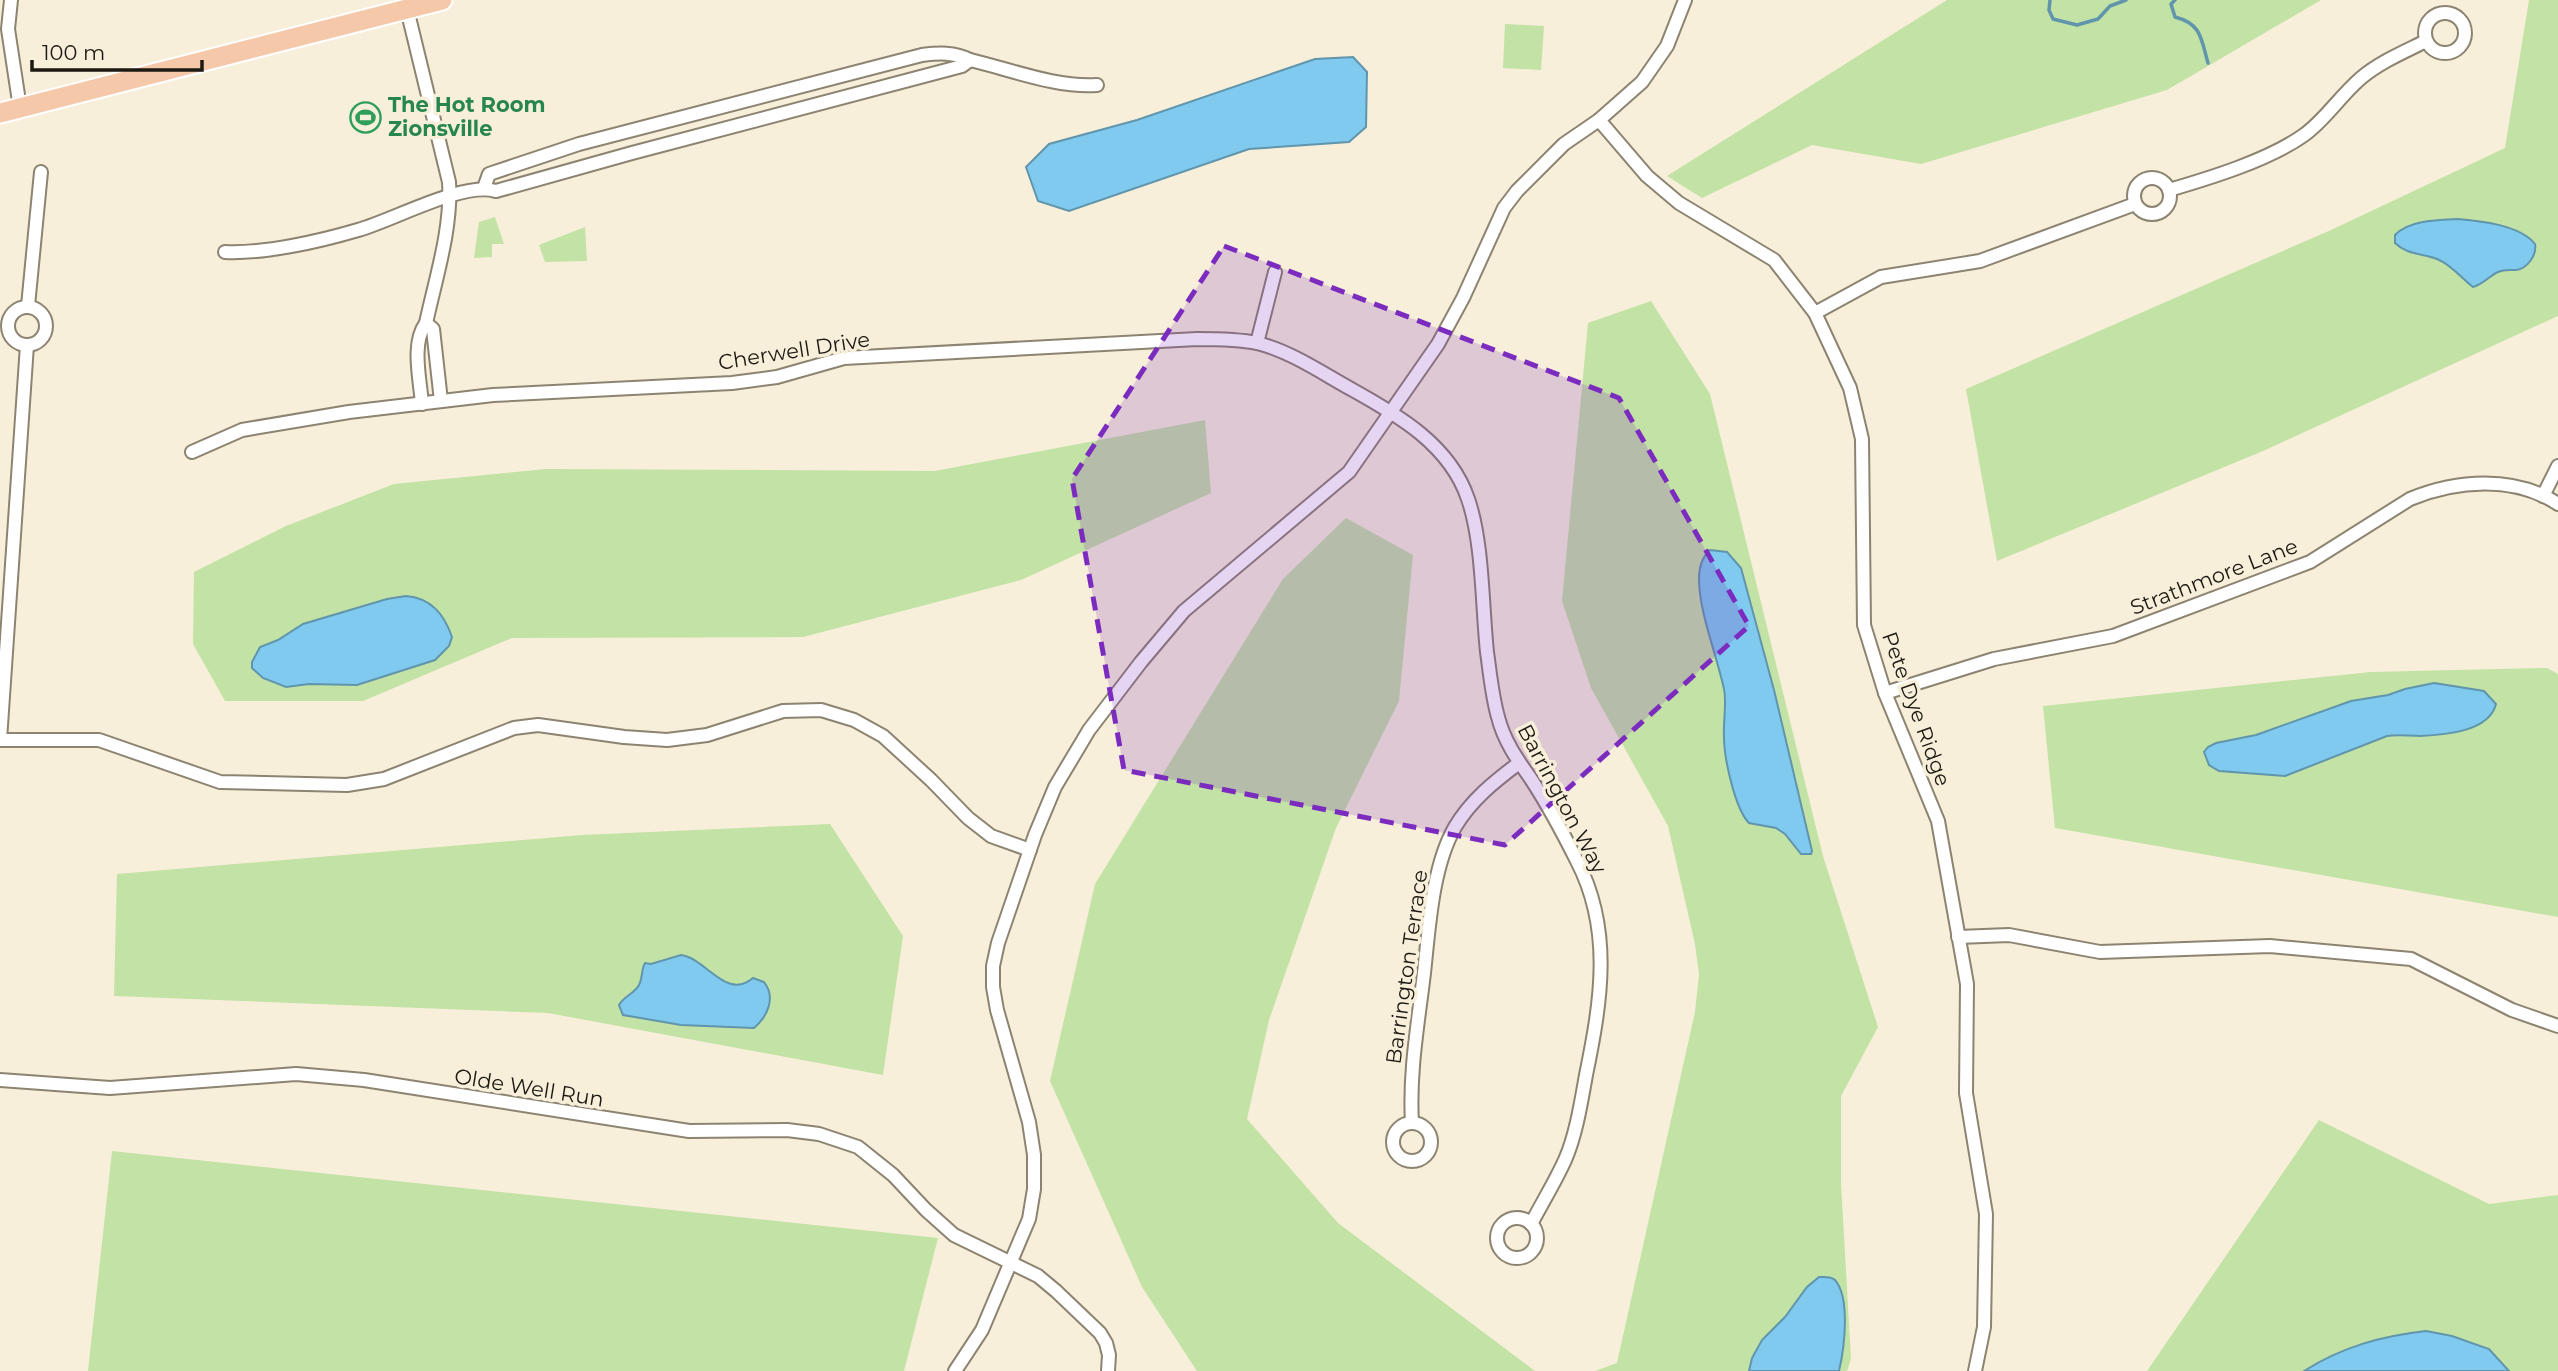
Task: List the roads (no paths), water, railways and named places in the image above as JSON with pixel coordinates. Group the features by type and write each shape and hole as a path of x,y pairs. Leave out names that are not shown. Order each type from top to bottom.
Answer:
{"main road":[{"path":"0,113 442,0"}],"street":[{"path":"11,0 8,29 20,108"},
{"path":"955,1371 982,1330 1029,1219 1034,1189 1034,1155 1029,1122 997,1010 993,966 998,943 1030,850 1055,788 1089,730 1184,611 1349,472 1438,344 1463,298 1504,208 1517,191 1564,144 1599,120 1642,82 1667,46 1685,0"},
{"path":"407,9 449,181 450,196 446,229 426,323 420,331 418,352 422,404"},
{"path":"2169,190 2202,180 2291,144 2307,133 2361,78 2381,63 2426,41"},
{"path":"484,187 489,174 579,144 922,55 960,55 970,60 1079,87 1097,85"},
{"path":"225,252 251,253 358,230 450,196 484,187 496,191 962,66 970,60"},
{"path":"850,73 856,94"},
{"path":"670,120 674,142"},
{"name":"Pete Dye Ridge","path":"1599,120 1647,176 1679,203 1774,260 1815,313 1850,388 1861,439 1864,625 1885,693 1938,821 1966,984 1966,1093 1986,1214 1984,1327 1975,1371"},
{"path":"27,306 41,172"},
{"path":"2151,178 2162,181 2169,190 2169,202 2161,212 2143,213 2135,204 2136,187 2145,180 2151,178"},
{"path":"1815,313 1881,277 1980,261 2135,204"},
{"path":"1257,343 1275,272"},
{"path":"27,306 44,316 46,329 39,341 27,345 15,341 7,326 16,310 27,306"},
{"path":"426,323 433,329 441,401"},
{"name":"Cherwell Drive","path":"192,452 242,430 441,401 506,394 732,383 777,377 844,358 1197,339 1257,343 1299,360 1393,412"},
{"path":"27,345 0,740 99,740 220,782 346,785 384,779 514,728 538,725 667,740 707,735 783,711 821,710 854,720 883,736 968,818 991,836 1030,850"},
{"name":"Barrington Way","path":"1393,412 1430,441 1445,458 1460,479 1468,498 1476,537 1497,715 1504,736 1579,863 1598,917 1602,982 1581,1100 1565,1159 1531,1224"},
{"path":"2543,496 2558,466"},
{"name":"Strathmore Lane","path":"1885,693 2012,654 2113,636 2310,562 2410,499 2428,492 2468,484 2493,484 2529,490 2558,504"},
{"name":"Barrington Terrace","path":"1412,1123 1410,1089 1414,1042 1430,922 1446,847 1455,827 1471,805 1492,783 1519,762"},
{"path":"1958,937 2009,935 2100,952 2270,947 2411,959 2512,1010 2558,1026"},
{"name":"Olde Well Run","path":"0,1080 110,1088 296,1073 364,1080 689,1131 787,1130 819,1134 858,1147 893,1175 954,1235 1038,1276 1100,1333 1109,1355 1108,1371"}],"water":[{"path":"1353,57 1367,72 1366,127 1349,142 1249,149 1069,211 1038,201 1026,167 1049,144 1137,120 1315,59"},
{"path":"2458,219 2500,225 2520,232 2535,244 2533,257 2520,269 2500,271 2473,287 2442,262 2410,252 2395,243 2395,235 2408,226"},
{"path":"1710,550 1727,552 1741,568 1774,690 1811,854 1801,854 1785,834 1776,828 1749,823 1735,795 1724,746 1724,689 1700,592 1700,567"},
{"path":"406,596 429,604 441,614 449,629 452,637 449,646 435,660 357,685 309,684 286,687 263,678 252,668 252,662 260,647 278,640 303,624"},
{"path":"2434,683 2484,691 2496,704 2485,721 2464,730 2420,736 2387,736 2285,776 2219,771 2209,765 2204,752 2216,743 2256,735 2351,701"},
{"path":"681,955 734,985 743,984 753,978 764,982 770,1000 759,1023 754,1028 681,1025 623,1015 619,1005 639,985 645,963 651,964"},
{"path":"1819,1277 1835,1280 1843,1299 1844,1338 1839,1371 1749,1371 1752,1358 1762,1340 1785,1317 1807,1287"},
{"path":"2426,1331 2452,1336 2489,1349 2509,1371 2304,1371 2333,1355 2362,1344"}],"waterway":[{"path":"2050,0 2049,10 2053,19 2077,25 2098,19 2110,6 2126,0"},
{"path":"2175,0 2171,4 2175,17 2195,28 2202,40 2208,63"}],"place":[{"name":"The Hot Room Zionsville","path":"365,117"}]}
